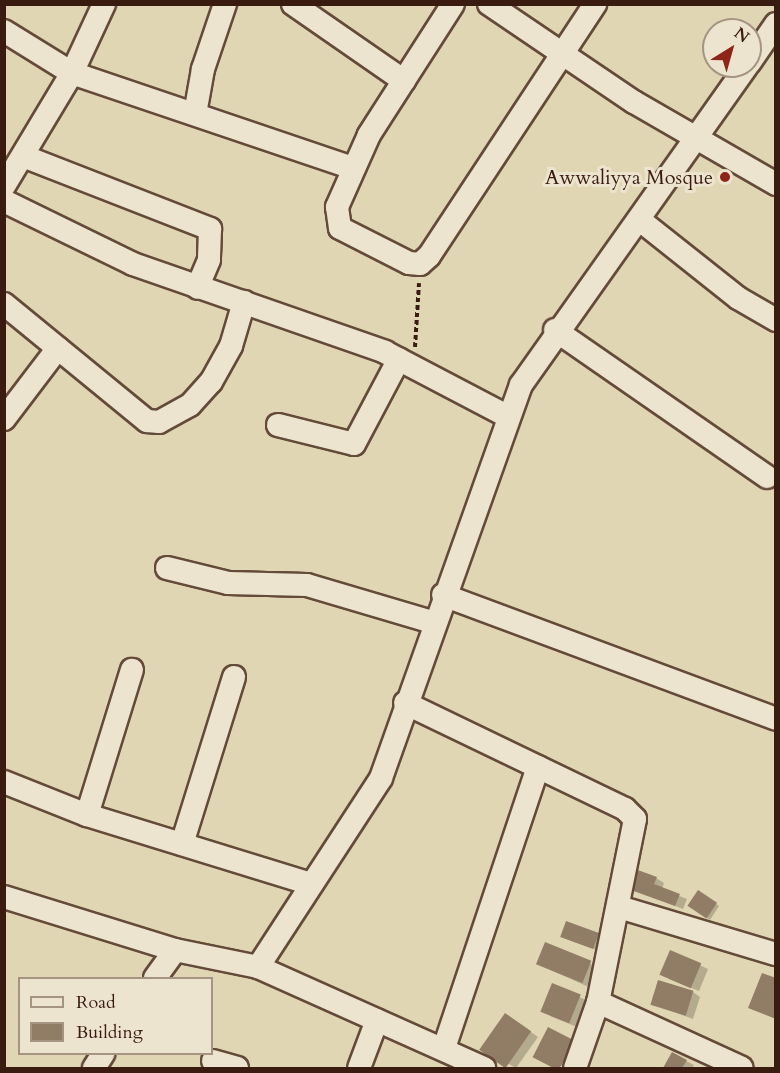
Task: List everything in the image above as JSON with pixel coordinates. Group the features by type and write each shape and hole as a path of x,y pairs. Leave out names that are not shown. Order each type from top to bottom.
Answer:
{"street":[{"path":"4,186 72,73 104,4"},
{"path":"195,114 203,69 225,4"},
{"path":"293,4 404,81"},
{"path":"453,4 352,168 337,207 340,228 420,264 595,4"},
{"path":"489,4 634,102 700,136 776,184"},
{"path":"762,44 776,24"},
{"path":"4,31 72,73 352,168"},
{"path":"258,967 308,883 371,798 496,453 507,416 555,330 641,221 739,78"},
{"path":"23,156 210,229 209,260 197,288"},
{"path":"4,201 132,264 197,288 244,302 405,362 507,416"},
{"path":"641,221 738,298 776,320"},
{"path":"4,304 147,421 159,422 190,405 211,382 231,346 244,302"},
{"path":"555,330 767,477"},
{"path":"4,419 58,348"},
{"path":"278,425 354,444 405,362"},
{"path":"167,568 228,582 307,585 435,623"},
{"path":"443,595 776,719"},
{"path":"87,815 132,670"},
{"path":"182,844 234,677"},
{"path":"405,703 631,813 633,833 598,1002 574,1068"},
{"path":"444,1048 538,767"},
{"path":"4,782 87,815 308,883"},
{"path":"4,897 175,950 258,967 444,1048 484,1068"},
{"path":"619,907 776,954"},
{"path":"156,977 175,950"},
{"path":"598,1002 742,1068"},
{"path":"359,1068 377,1020"},
{"path":"213,1061 237,1068"}],"path":[{"path":"405,362 420,316 420,264"}],"building":[{"path":"635,869 657,877 654,884 680,894 675,906 628,889"},
{"path":"698,890 717,903 706,919 687,906"},
{"path":"566,921 599,933 593,949 560,937"},
{"path":"545,942 591,961 582,983 536,964"},
{"path":"670,950 701,963 691,988 659,975"},
{"path":"762,973 776,978 776,1019 748,1008"},
{"path":"658,980 693,991 686,1016 650,1005"},
{"path":"552,983 581,995 569,1023 540,1012"},
{"path":"505,1013 531,1031 506,1068 479,1050"},
{"path":"548,1027 574,1040 560,1068 554,1068 533,1057"},
{"path":"672,1052 687,1060 682,1068 663,1068"}],"place":[{"name":"Awwaliyya Mosque","path":"725,177"}]}
